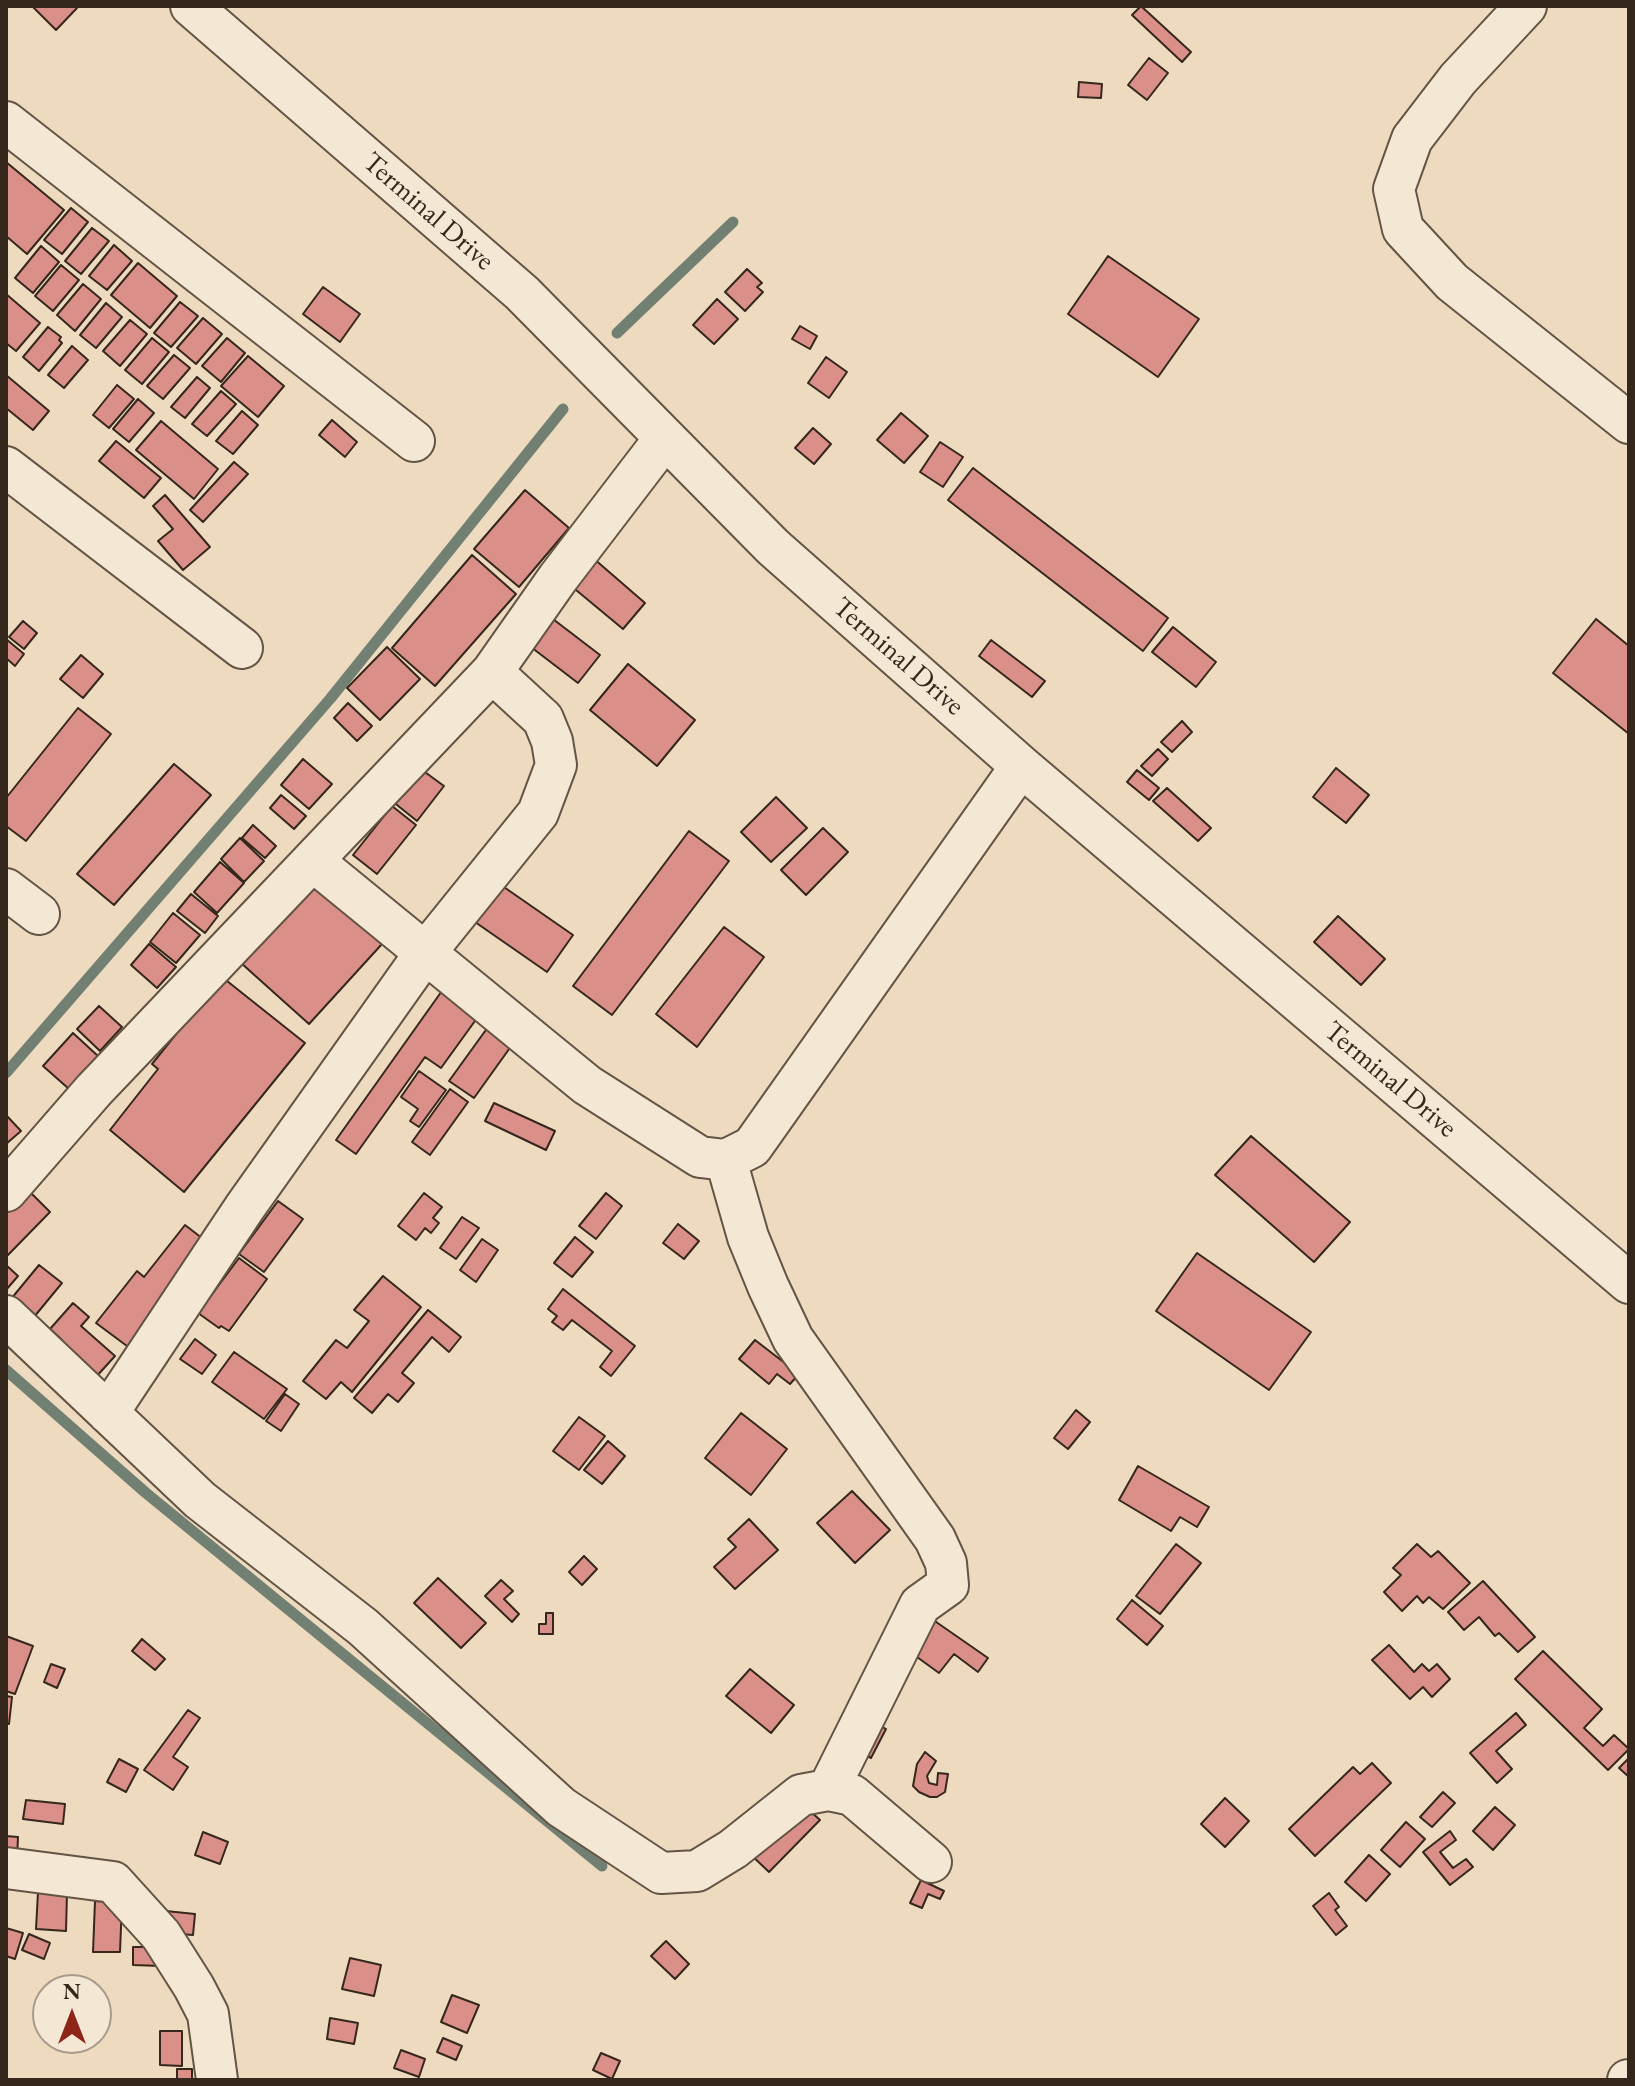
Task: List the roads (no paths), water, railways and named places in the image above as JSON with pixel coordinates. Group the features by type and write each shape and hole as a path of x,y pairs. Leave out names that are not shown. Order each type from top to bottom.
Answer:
{"street":[{"name":"Terminal Drive","path":"191,6 522,293 773,547 1021,766 1629,1283"},
{"path":"1526,6 1458,79 1412,139 1394,189 1403,229 1452,282 1629,423"},
{"path":"6,122 414,441"},
{"path":"6,1191 94,1090 492,672 558,578 665,438"},
{"path":"6,467 242,648"},
{"path":"108,1413 245,1207 425,953 538,813 556,765 552,741 543,719 492,672"},
{"path":"313,861 587,1085 700,1157 726,1160 752,1147 1021,766"},
{"path":"6,889 39,914"},
{"path":"726,1160 748,1237 793,1339 935,1539 946,1563 948,1585 920,1605 828,1790"},
{"path":"6,1316 200,1500 363,1627 561,1807 661,1873 697,1871 733,1849 801,1795 828,1790 852,1795 931,1862"},
{"path":"6,1868 113,1882 161,1935 208,2014 217,2080"}],"waterway":[{"path":"617,333 733,222"},
{"path":"6,1073 330,699 563,409"},
{"path":"6,1370 146,1493 602,1866"}]}
